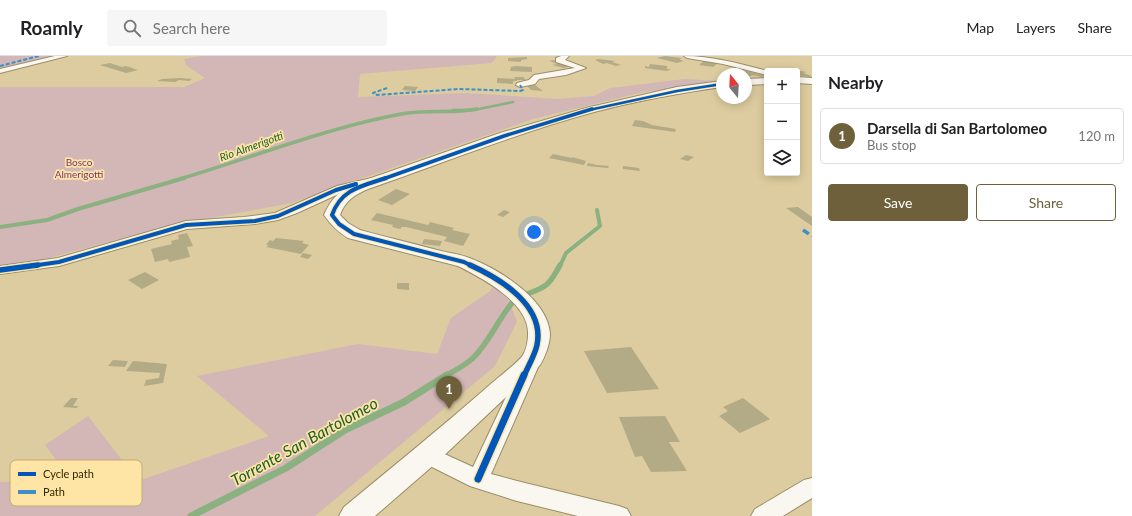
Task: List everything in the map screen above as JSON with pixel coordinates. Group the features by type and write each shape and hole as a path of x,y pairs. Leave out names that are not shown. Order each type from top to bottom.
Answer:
{"street":[{"path":"0,71 64,56"},
{"path":"520,85 532,82 537,77 566,73 582,68 559,60 566,56"},
{"path":"687,56 723,62 764,72"},
{"path":"752,82 764,81"},
{"path":"478,478 537,346 539,332 534,316 506,285 480,269 464,262 354,234 344,229 332,216 338,201 350,191 562,117 677,91 716,85"},
{"path":"0,270 59,262 186,225 251,221 277,216 304,206 337,190 353,185 377,181"},
{"path":"354,516 427,455 532,360"},
{"path":"427,455 478,478 517,491 619,516"},
{"path":"763,516 812,487"}],"green space":[{"path":"0,56 55,56 0,68"},
{"name":"Bosco Almerigotti","path":"201,56 497,56 492,63 360,74 358,97 466,93 558,99 594,96 610,88 685,79 716,82 639,93 533,119 291,203 168,226 49,258 0,266 0,87 184,87 205,78 186,65 184,59"},
{"path":"494,286 509,301 517,322 495,366 315,516 0,516 0,482 10,482 10,506 142,506 142,480 269,436 197,376 358,344 437,354 451,318 490,291"},
{"path":"88,416 122,460 56,460 45,445"}],"building":[{"path":"665,56 681,58 680,60 684,61 677,63 657,58"},
{"path":"527,57 527,59 521,60 521,62 508,61 508,58"},
{"path":"554,60 571,66 564,68 552,65 558,64 549,61"},
{"path":"595,60 615,61 612,62 621,65 616,66 607,63 603,64"},
{"path":"704,61 718,63 713,67 699,65"},
{"path":"110,63 138,70 126,73 100,65"},
{"path":"650,64 667,66 667,69 671,69 667,71 645,68 645,66 649,67"},
{"path":"511,67 532,67 532,72 510,71"},
{"path":"800,71 807,72 803,73 812,76 800,76"},
{"path":"752,72 764,75 762,77 752,75"},
{"path":"514,77 523,77 526,80 516,80 517,81 513,81 513,84 497,83 497,78 515,79"},
{"path":"162,79 192,79 189,81 179,80 175,82 157,81"},
{"path":"535,85 543,91 531,90 527,86"},
{"path":"405,86 418,87 415,91 402,90"},
{"path":"635,120 643,121 652,125 676,129 675,132 632,126"},
{"path":"553,154 586,161 584,165 549,158"},
{"path":"686,155 694,157 688,161 680,159"},
{"path":"588,163 609,166 608,168 587,166"},
{"path":"623,166 639,168 640,171 623,169"},
{"path":"396,189 410,194 392,205 378,200"},
{"path":"798,207 812,217 812,226 786,208"},
{"path":"504,210 510,212 503,217 497,215"},
{"path":"377,213 428,225 430,222 454,228 452,230 470,234 463,246 444,241 447,237 406,227 402,227 400,229 392,227 393,225 371,220"},
{"path":"187,233 193,246 187,247 190,257 169,262 168,259 155,262 151,249 172,244 171,241 179,239 178,235"},
{"path":"276,238 304,241 302,243 309,245 301,254 266,247 269,245 266,245 270,240 273,241"},
{"path":"424,239 442,241 440,246 422,244"},
{"path":"303,253 312,255 308,259 300,257"},
{"path":"145,272 159,280 142,289 128,280"},
{"path":"397,283 409,283 409,290 397,289"},
{"path":"631,347 659,389 607,393 584,351"},
{"path":"113,360 128,361 125,367 108,366"},
{"path":"133,361 167,364 163,383 144,386 146,380 159,378 160,373 126,371"},
{"path":"71,398 78,398 73,406 78,406 77,408 63,407"},
{"path":"743,398 770,419 740,433 719,416 728,411 723,407"},
{"path":"665,416 680,442 669,442 687,471 651,472 642,456 635,457 619,417"}],"waterway":[{"name":"Rio Almerigotti","path":"468,110 513,102"},
{"name":"Rio Almerigotti","path":"468,110 477,109"},
{"name":"Rio Almerigotti","path":"453,110 468,110"},
{"name":"Rio Almerigotti","path":"180,179 318,135 373,120 410,113 468,110"},
{"name":"Rio Almerigotti","path":"0,227 47,220 78,209 184,178"},
{"name":"Torrente San Bartolomeo","path":"560,266 566,253 600,226 597,210"},
{"name":"Torrente San Bartolomeo","path":"527,294 544,287 553,277 560,265"},
{"name":"Torrente San Bartolomeo","path":"445,376 466,364 478,353 512,303"},
{"name":"Torrente San Bartolomeo","path":"191,516 286,468 345,430 404,402 447,375"}],"marked path":[{"path":"0,66 39,56"},
{"path":"387,88 373,93 377,95 459,89 520,91 523,90 520,85"},
{"path":"803,230 812,236"}],"cycle path":[{"path":"478,479 537,346 538,334 536,319 528,307 512,291 494,277 464,262 354,234 342,226 334,218 332,215 335,207 349,192 362,186 547,122 633,99 716,85"},
{"path":"0,270 59,262 186,225 244,222 267,219 288,213 326,194 346,186 356,184"}],"place":[{"name":"Darsella di San Bartolomeo","path":"449,409"}]}
